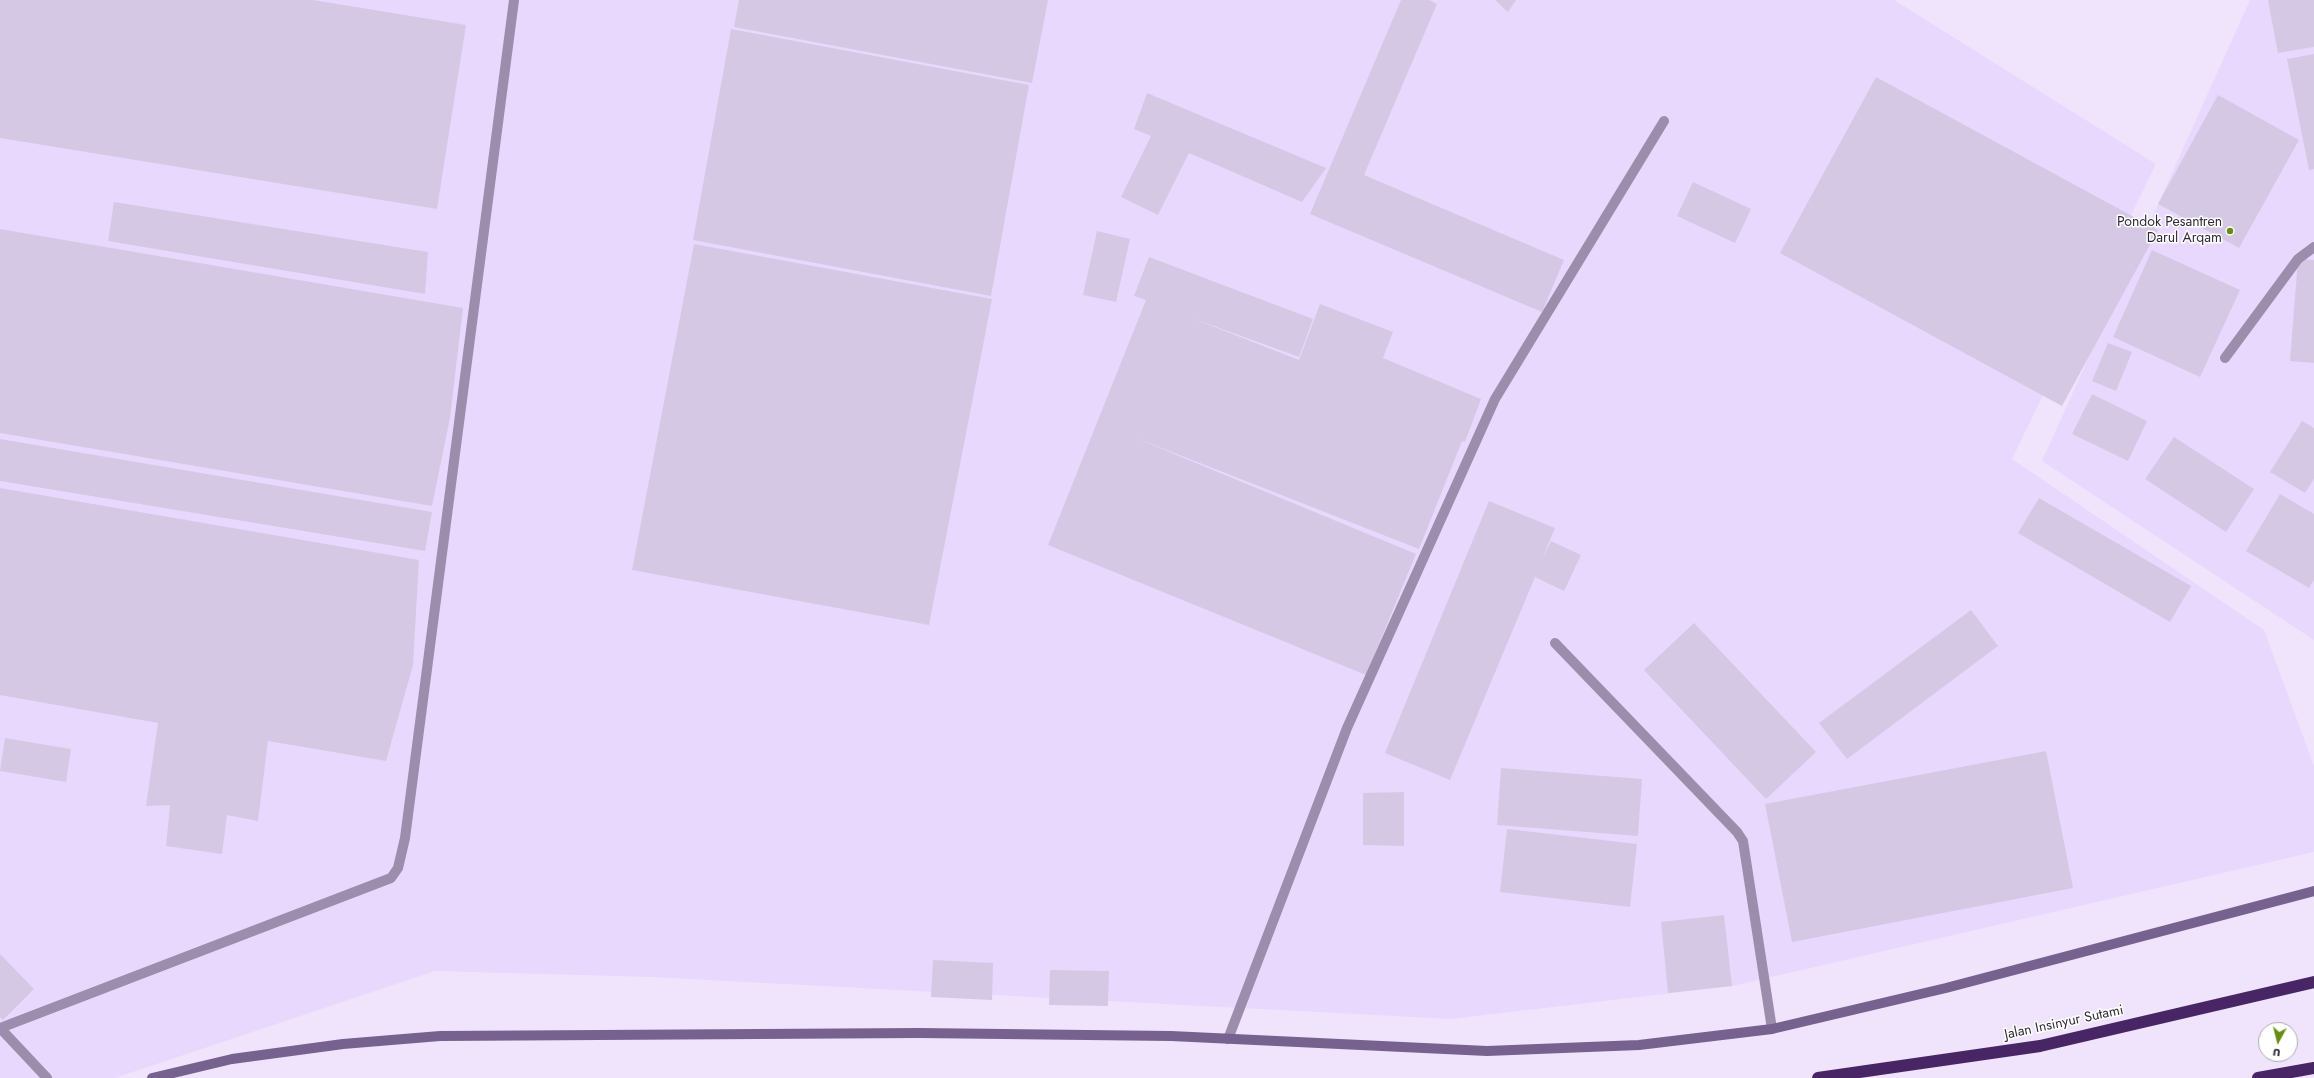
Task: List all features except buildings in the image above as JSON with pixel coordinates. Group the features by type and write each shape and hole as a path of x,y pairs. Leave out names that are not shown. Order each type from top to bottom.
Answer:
{"highway":[{"name":"Jalan Insinyur Sutami","path":"1818,1078 2040,1046 2314,982"},
{"path":"2258,1078 2314,1068"}],"street":[{"path":"47,1078 0,1028 391,878 398,868 405,838 514,0"},
{"path":"1228,1039 1346,728 1495,399 1664,121"},
{"path":"2225,358 2298,259 2314,247"},
{"path":"1555,642 1737,832 1743,841 1772,1029"},
{"path":"152,1078 232,1058 343,1044 440,1036 918,1033 1171,1036 1487,1051 1639,1045 1772,1029 1946,988 2314,891"}],"shaded area":[{"path":"0,0 1894,0 2156,164 2012,459 2264,630 2314,766 2314,852 1732,986 1451,1019 651,977 435,971 115,1078 0,1078"},
{"name":"Pondok Pesantren Darul Arqam","path":"2250,0 2314,0 2314,640 2042,461"}],"place":[{"name":"Pondok Pesantren Darul Arqam","path":"2230,231"}]}
